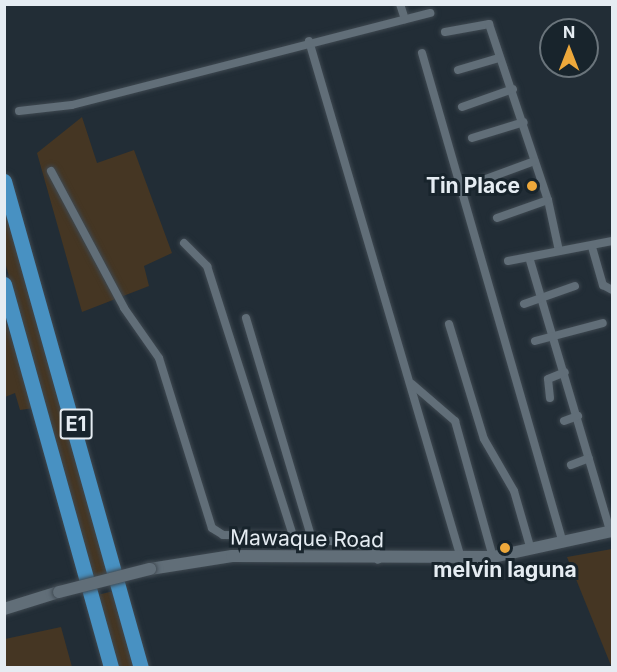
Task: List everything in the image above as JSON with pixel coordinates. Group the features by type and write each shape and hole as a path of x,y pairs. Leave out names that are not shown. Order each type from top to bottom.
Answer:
{"highway":[{"name":"E1","path":"4,181 141,668"},
{"name":"E1","path":"4,284 111,668"}],"main road":[{"name":"Mawaque Road","path":"4,609 59,592 150,569 232,556 378,560 493,558 611,531"}],"street":[{"path":"400,4 405,19"},
{"path":"19,111 72,105 309,41 430,12"},
{"path":"446,32 486,22 524,122 548,200 559,250"},
{"path":"309,41 412,384 461,558"},
{"path":"422,53 563,543"},
{"path":"458,70 499,58"},
{"path":"462,107 513,89"},
{"path":"472,138 524,122"},
{"path":"483,180 535,161"},
{"path":"51,171 124,308 159,358 212,528 223,535 293,536 375,547 378,560"},
{"path":"497,218 548,200"},
{"path":"508,261 612,242"},
{"path":"184,243 207,266 293,536"},
{"path":"592,247 603,285 612,290"},
{"path":"529,257 544,297 611,531"},
{"path":"524,304 575,286"},
{"path":"246,318 312,539"},
{"path":"535,341 603,322"},
{"path":"449,324 484,439 514,490 531,550"},
{"path":"550,398 548,379 565,372"},
{"path":"412,384 454,421 493,558"},
{"path":"564,421 578,417"},
{"path":"571,465 589,458"}],"shaded area":[{"path":"82,117 97,163 134,150 172,253 144,266 149,286 82,312 37,153"},
{"path":"4,204 111,578 93,582 5,262"},
{"path":"4,315 34,408 20,410 15,393 5,397"},
{"path":"612,549 612,668 567,557"},
{"path":"114,591 133,667 114,668 96,596"},
{"path":"61,627 72,667 5,667 5,639"}],"place":[{"name":"Tin Place","path":"532,186"},
{"name":"melvin laguna","path":"505,548"}]}
